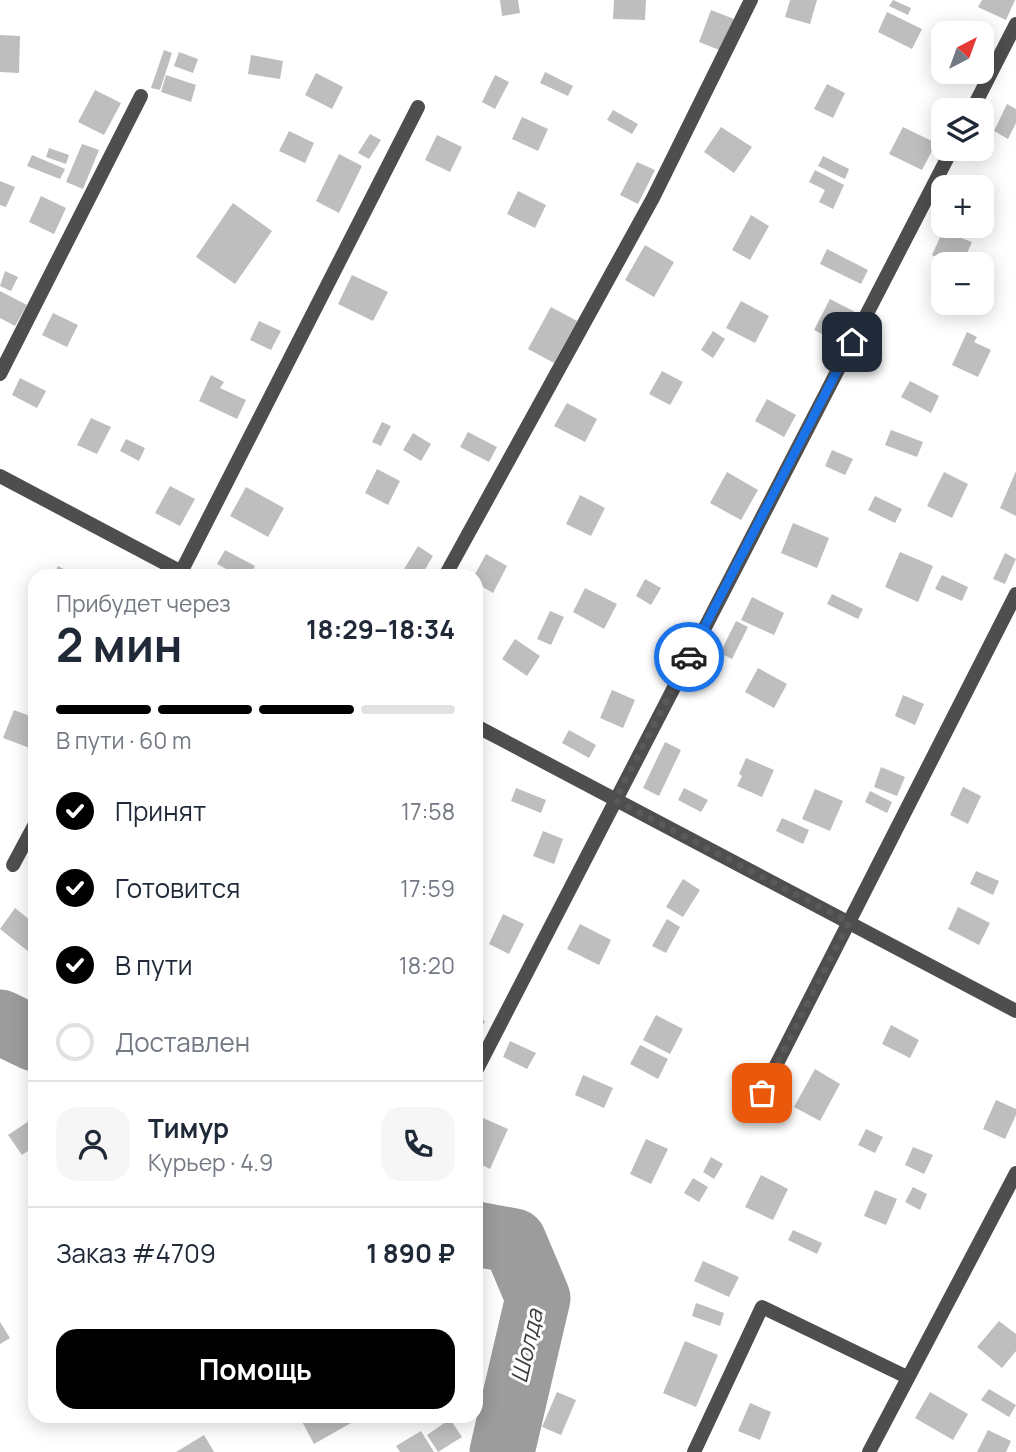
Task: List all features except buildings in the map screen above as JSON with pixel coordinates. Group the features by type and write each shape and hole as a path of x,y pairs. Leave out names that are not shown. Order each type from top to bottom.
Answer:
{"street":[{"path":"449,569 653,198 751,0"},
{"path":"978,98 1016,24"},
{"path":"0,374 141,96"},
{"path":"186,569 418,107"},
{"path":"483,1056 946,161"},
{"path":"0,476 174,569"},
{"path":"762,1093 1016,594"},
{"path":"483,730 1016,1011"},
{"path":"13,865 28,837"},
{"path":"869,1452 1016,1173"},
{"path":"694,1452 762,1307 907,1377"}],"waterway":[{"name":"Шолда","path":"0,1022 28,1036"},
{"name":"Шолда","path":"483,1235 514,1241 538,1298 502,1452"}],"way so far":[{"path":"689,657 615,800 849,922 762,1093"}],"route":[{"path":"689,657 852,342"}]}
